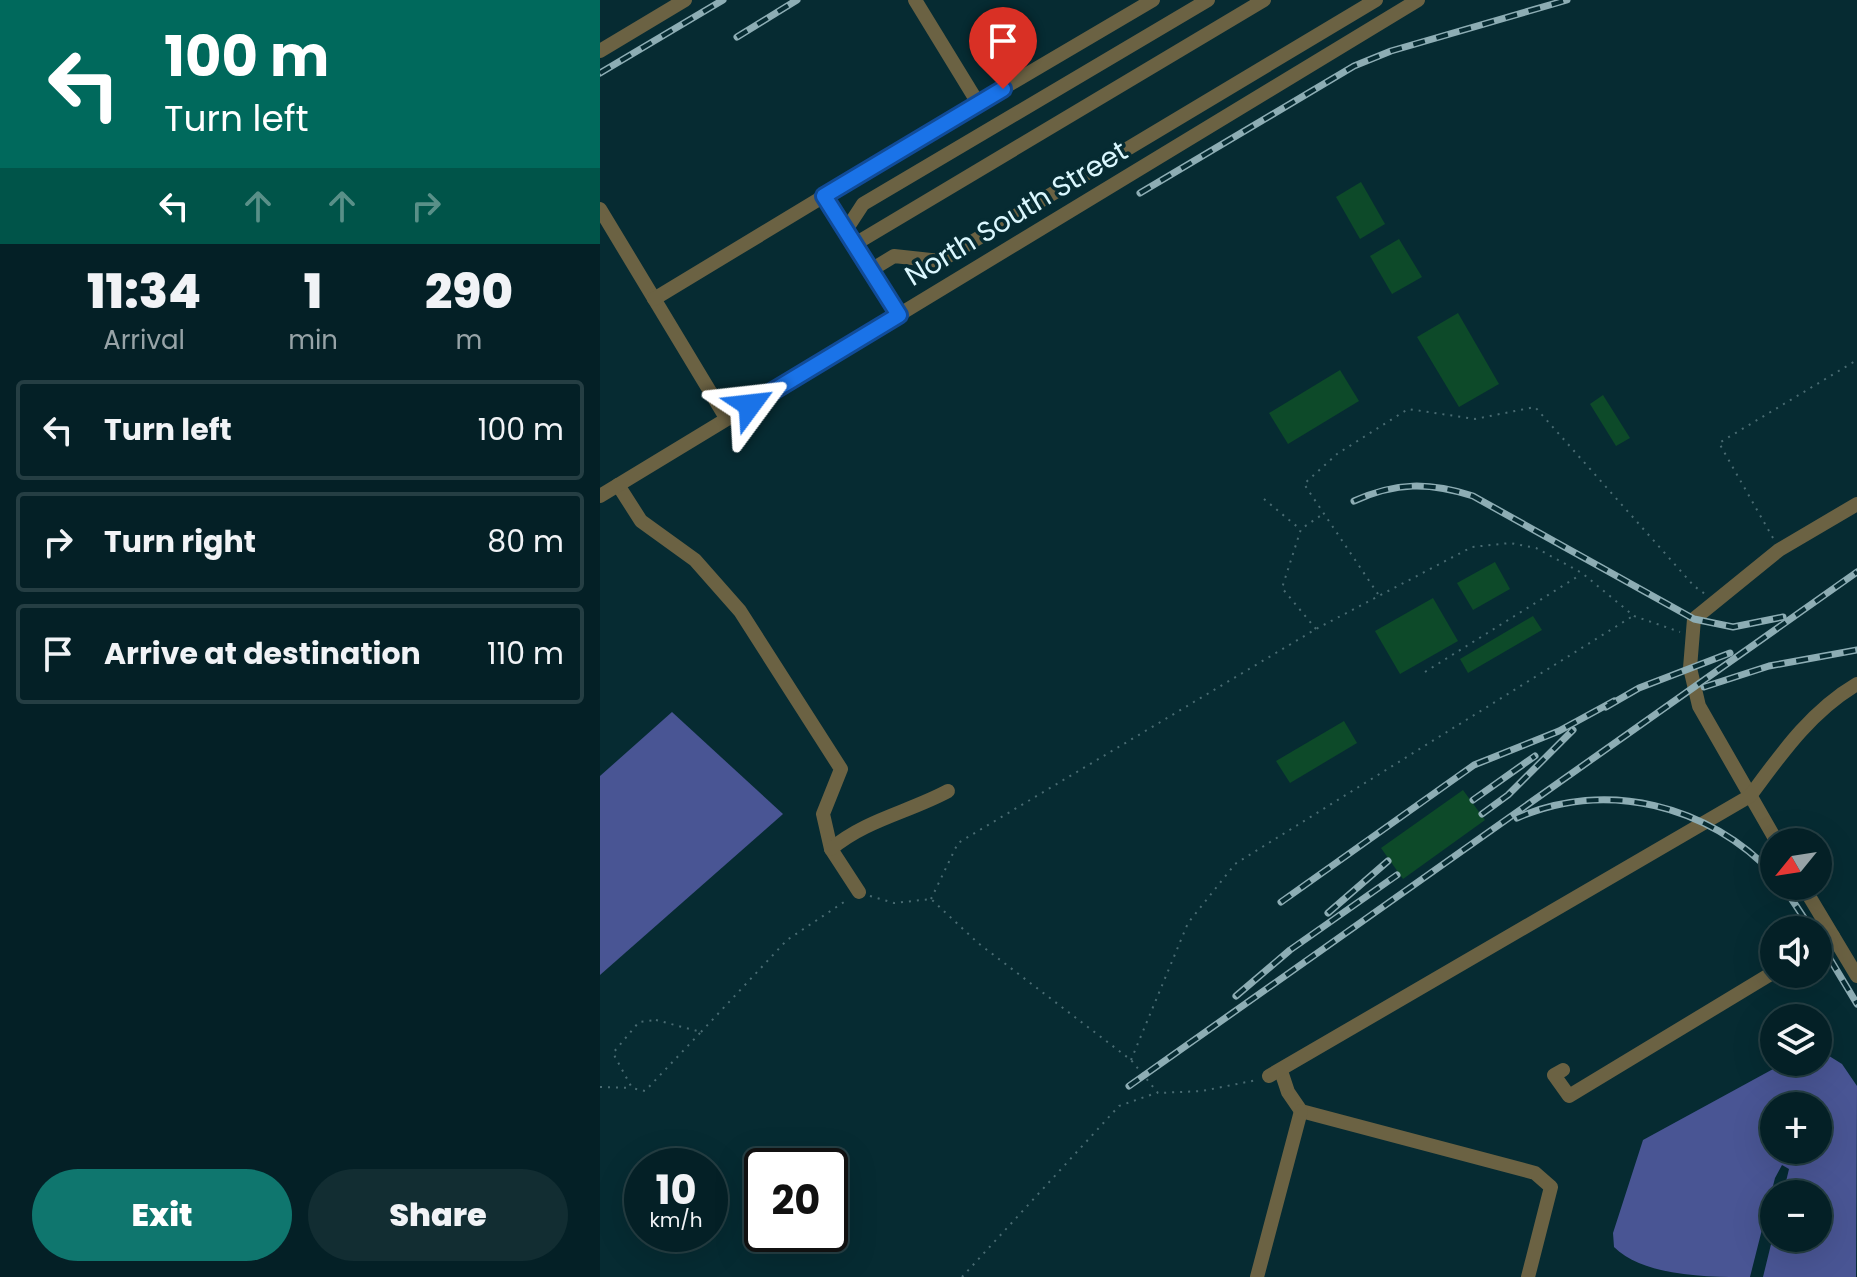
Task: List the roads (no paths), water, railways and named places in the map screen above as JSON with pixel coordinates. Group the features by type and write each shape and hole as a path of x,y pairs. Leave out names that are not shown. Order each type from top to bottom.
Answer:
{"lane":[{"path":"600,51 685,0"},
{"path":"915,0 978,103"},
{"path":"654,299 1153,0"},
{"path":"846,230 863,204 1208,0"},
{"path":"855,244 1264,0"},
{"path":"871,270 894,256 940,261 1376,0"},
{"name":"North South Street","path":"600,496 1418,0"},
{"path":"824,196 899,315"},
{"path":"600,209 726,418"},
{"path":"618,485 641,521 695,560 740,611 841,769 823,814 831,849 859,892"},
{"path":"1769,828 1699,706 1690,668 1694,619 1779,550 1857,504"},
{"path":"1528,1277 1551,1187 1535,1173 1301,1111 1275,1074 1750,796 1791,740 1833,698 1857,684"},
{"path":"831,849 854,830 919,807 948,791"},
{"path":"1811,900 1857,976"},
{"path":"1563,1070 1554,1075 1569,1096 1760,980"},
{"path":"1257,1277 1301,1111"}],"water":[{"path":"672,712 783,814 600,975 600,776"},
{"path":"1832,1058 1842,1064 1857,1086 1856,1277 1763,1277 1769,1252 1832,1252 1832,1180 1786,1180 1789,1169 1782,1165 1774,1180 1760,1180 1760,1237 1750,1277 1659,1270 1627,1257 1614,1247 1613,1233 1643,1140 1760,1076 1832,1076"}],"railway":[{"path":"600,73 723,0"},
{"path":"737,37 797,0"},
{"path":"1140,193 1354,66 1391,51 1567,0"},
{"path":"1354,501 1399,487 1427,486 1457,491 1473,496 1694,619 1733,627 1783,617"},
{"path":"1129,1086 1857,572"},
{"path":"1704,687 1769,666 1857,650"},
{"path":"1606,707 1639,688 1730,653"},
{"path":"1281,902 1474,765 1559,731 1614,701"},
{"path":"1482,814 1508,795 1573,730"},
{"path":"1473,800 1535,756"},
{"path":"1517,818 1551,806 1586,801 1620,800 1654,806 1688,816 1719,831 1760,862"},
{"path":"1328,913 1388,861"},
{"path":"1236,996 1290,950 1397,875"},
{"path":"1792,900 1803,916"},
{"path":"1832,962 1857,1004"}]}
